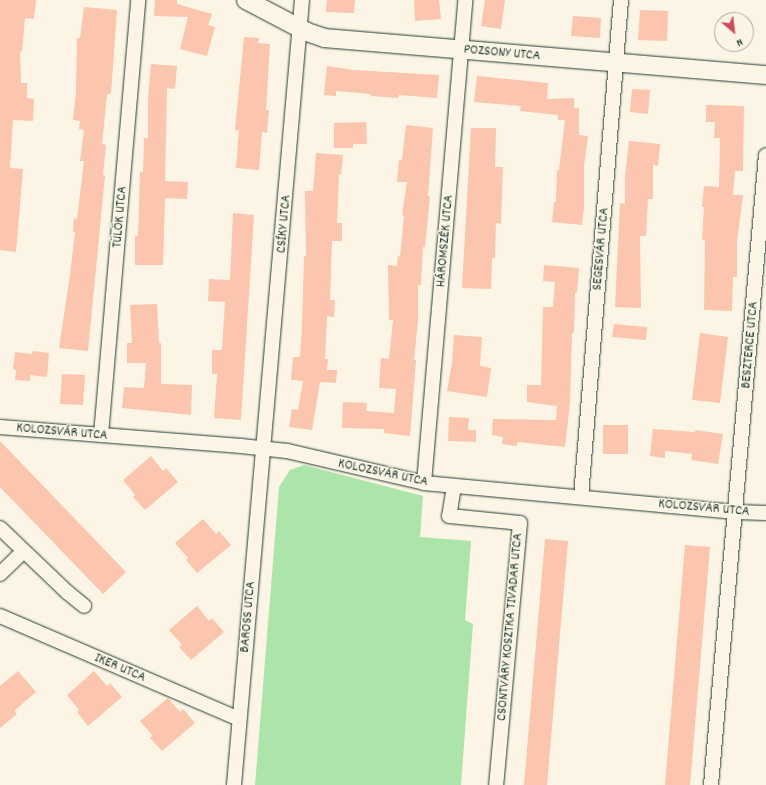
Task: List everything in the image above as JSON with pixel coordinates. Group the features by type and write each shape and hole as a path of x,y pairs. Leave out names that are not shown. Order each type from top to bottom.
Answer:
{"street":[{"name":"TÜLÖK UTCA","path":"102,435 138,0"},
{"name":"POZSONY UTCA","path":"246,0 300,28 324,38 766,75"},
{"name":"CSÍKY UTCA","path":"264,448 302,0"},
{"name":"HÁROMSZÉK UTCA","path":"424,483 465,0"},
{"name":"SEGESVÁR UTCA","path":"581,497 621,0"},
{"name":"BESZTERCE UTCA","path":"736,512 766,155"},
{"name":"KOLOZSVÁR UTCA","path":"0,427 264,448 287,451 424,483 736,512 766,513"},
{"name":"BAROSS UTCA","path":"234,785 260,473 264,448"},
{"name":"CSONTVÁRY KOSZTKA TIVADAR UTCA","path":"454,486 449,516 520,523 496,785"},
{"path":"712,785 736,512"},
{"path":"0,528 67,592 84,606"},
{"path":"0,574 24,551"},
{"name":"IKER UTCA","path":"0,616 239,719"}],"green space":[{"path":"304,465 423,496 420,537 471,541 465,620 473,624 461,785 255,785 279,487 290,470"}],"building":[{"path":"0,0 36,0 34,19 25,18 22,52 20,51 21,83 27,83 27,98 34,99 33,121 13,120 10,168 23,169 16,252 0,250"},
{"path":"155,0 177,0 177,4 212,14 208,25 215,27 207,56 180,49 188,17 154,16"},
{"path":"327,0 355,0 354,13 326,12"},
{"path":"414,0 439,0 441,19 415,21"},
{"path":"485,0 505,0 501,29 481,26"},
{"path":"84,7 117,10 111,94 107,94 102,144 106,145 103,175 105,176 88,351 59,348 75,232 73,232 74,218 77,219 84,161 80,161 84,130 79,129 80,121 73,120 76,92 77,38 80,38"},
{"path":"640,10 668,11 667,41 638,40"},
{"path":"573,16 601,18 600,38 571,36"},
{"path":"244,37 259,38 258,43 270,44 266,110 269,110 267,133 262,132 259,170 236,168 239,130 235,130"},
{"path":"151,64 177,66 175,89 167,88 165,181 188,182 187,199 165,198 163,265 135,265 135,236 138,236 140,172 143,172 144,138 148,138 148,99"},
{"path":"327,66 353,70 439,75 437,98 399,95 398,98 336,91 336,96 324,95"},
{"path":"477,76 548,83 547,99 574,98 574,108 579,108 579,135 588,136 584,166 584,207 582,225 552,222 554,202 556,202 557,170 559,170 565,120 558,120 558,115 520,111 521,106 474,102"},
{"path":"632,89 650,90 648,114 630,112"},
{"path":"706,105 744,106 743,171 735,171 733,195 743,195 737,242 737,277 733,277 732,311 704,310 705,240 702,240 704,207 702,207 704,186 719,187 720,138 714,138 715,122 706,122"},
{"path":"366,122 367,144 353,144 353,148 334,148 334,123"},
{"path":"406,125 433,128 428,196 430,196 425,247 423,247 421,285 418,285 418,320 414,360 416,360 410,436 384,433 384,429 342,428 343,402 367,403 366,411 394,413 396,389 379,388 381,358 389,359 393,320 389,320 388,265 397,266 398,256 400,257 404,216 402,215 407,182 397,182 399,160 402,160"},
{"path":"471,128 496,128 495,167 503,167 501,224 496,223 495,258 492,258 491,289 462,288"},
{"path":"629,141 660,144 658,166 653,165 653,199 648,199 646,236 640,236 641,308 615,307 620,203 625,204 625,177"},
{"path":"316,153 343,155 341,175 339,174 337,223 342,223 342,241 332,241 330,300 335,300 334,317 327,316 325,359 328,359 327,370 337,370 336,383 320,382 312,430 289,427 292,409 298,410 303,381 291,380 293,357 300,357 304,256 306,256 305,191 313,191"},
{"path":"233,213 254,215 241,420 214,418 217,374 212,374 212,350 222,350 225,302 208,301 209,279 230,280"},
{"path":"544,265 579,268 577,293 575,293 570,403 565,447 517,442 517,446 502,444 503,437 492,435 493,419 556,420 557,406 527,402 527,385 541,385 543,307 553,307 555,282 543,281"},
{"path":"157,304 159,343 161,343 161,384 192,385 191,415 122,408 124,387 144,388 146,363 127,363 127,343 132,343 130,305"},
{"path":"614,324 647,327 646,340 612,337"},
{"path":"700,333 728,337 720,403 692,400"},
{"path":"454,335 482,337 480,366 491,368 487,397 447,391 452,363"},
{"path":"33,351 49,353 47,377 30,375 30,381 15,380 16,370 13,369 15,352 32,354"},
{"path":"62,374 85,375 83,405 60,404"},
{"path":"449,417 469,418 468,430 476,430 476,442 448,441"},
{"path":"603,425 628,425 628,454 603,454"},
{"path":"653,429 695,432 695,430 723,434 718,464 691,460 692,454 665,451 665,458 650,456"},
{"path":"0,441 126,572 103,594 0,487"},
{"path":"151,456 163,471 166,468 178,482 145,510 133,497 135,495 123,480"},
{"path":"203,519 216,534 219,531 231,545 197,573 186,560 188,558 175,543"},
{"path":"545,539 568,541 547,785 524,785"},
{"path":"685,545 710,547 690,785 665,785"},
{"path":"197,606 209,621 212,618 224,632 191,660 179,647 182,645 169,630"},
{"path":"18,671 36,692 14,711 17,714 0,728 0,686"},
{"path":"94,671 107,686 110,683 122,697 88,726 77,712 79,710 67,695"},
{"path":"168,698 180,712 183,709 195,723 162,751 150,738 153,736 140,721"}]}
